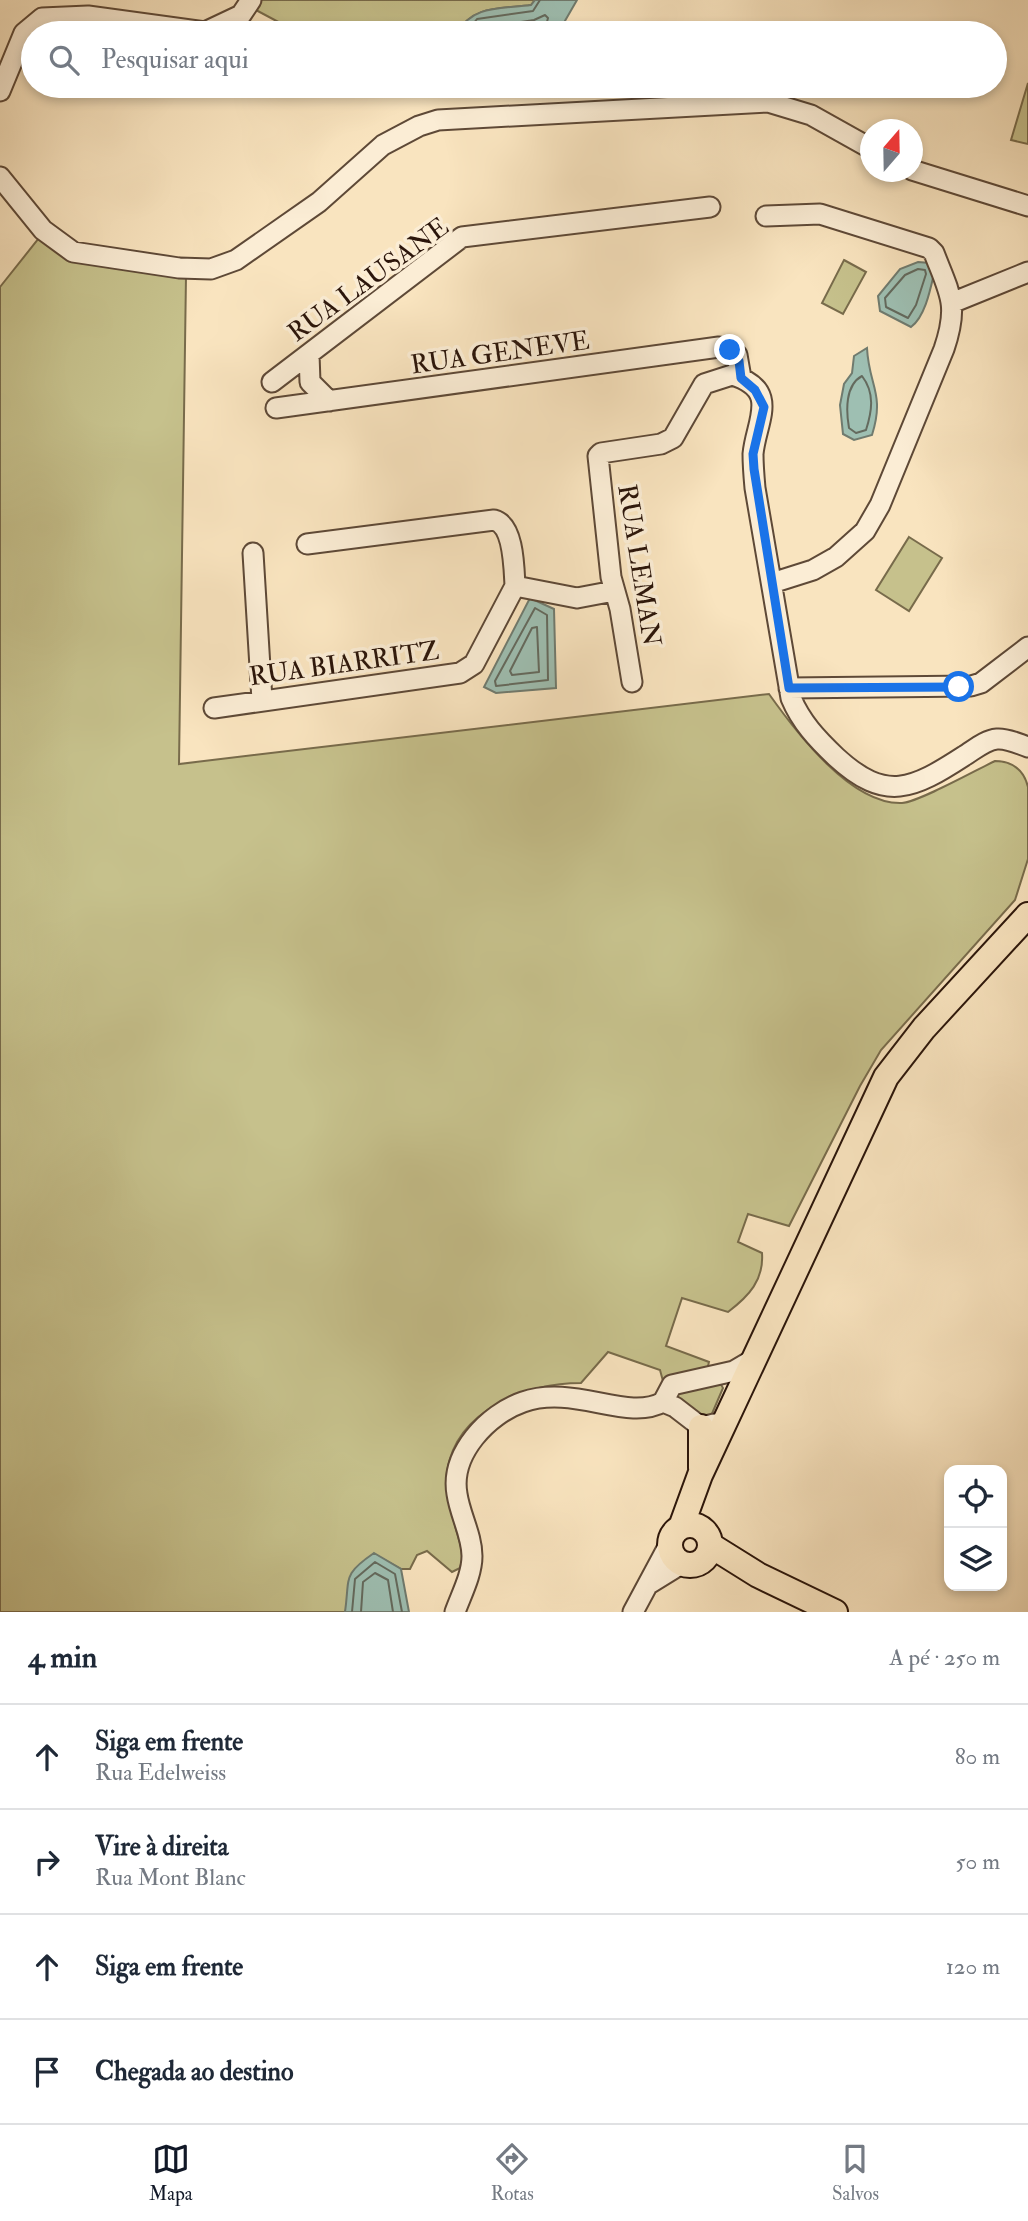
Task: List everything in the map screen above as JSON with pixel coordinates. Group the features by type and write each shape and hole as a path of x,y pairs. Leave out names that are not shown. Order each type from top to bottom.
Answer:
{"main road":[{"path":"835,1612 691,1544 706,1464 886,1077 924,1028 1028,915"},
{"path":"701,1427 706,1464"}],"street":[{"path":"228,21 241,15 251,0"},
{"path":"38,21 42,18 88,16 125,21"},
{"path":"0,91 21,40"},
{"path":"0,177 43,229 74,252 179,268 211,269 236,260 318,202 383,145 419,126 438,120 768,102 811,115 860,142"},
{"path":"923,173 1028,206"},
{"name":"RUA LAUSANE","path":"272,382 462,237 710,207"},
{"path":"766,216 820,214 929,248 934,253 954,302 951,328 944,349 880,505 865,531 824,564 772,583"},
{"path":"954,302 1028,272"},
{"name":"RUA GENEVE","path":"276,408 719,348 730,350 739,361 741,378"},
{"path":"309,354 310,382 329,401"},
{"name":"RUA LEMAN","path":"632,682 620,609 614,591 598,456 601,453 670,440 681,428 704,384 725,376 741,378"},
{"path":"741,378 755,390 764,407 753,454 754,469 789,688 797,713 807,727 852,770 883,786 900,789 915,786 988,741 999,738 1027,748"},
{"path":"307,544 494,520 504,525 507,530 515,586 577,598 614,591"},
{"path":"253,553 262,700"},
{"name":"RUA BIARRITZ","path":"215,708 460,673 474,664 515,586"},
{"path":"789,688 971,686 981,683 1028,647"},
{"path":"663,1402 672,1385 734,1371 757,1358"},
{"path":"455,1612 470,1570 472,1555 457,1493 457,1479 466,1451 491,1420 515,1405 535,1398 581,1397 638,1410 663,1402 675,1406 701,1427 710,1426 730,1414"},
{"path":"632,1612 648,1585 691,1544"}],"shaded area":[{"path":"261,0 535,0 531,5 479,13 467,21 276,21 254,9"},
{"path":"1028,83 1028,144 1011,140"},
{"path":"39,238 186,276 179,764 769,694 809,746 827,764 864,792 883,800 902,803 910,801 995,761 1016,768 1024,776 1028,787 1028,859 1015,900 881,1050 789,1226 748,1214 738,1242 762,1253 762,1263 754,1287 728,1312 682,1298 666,1346 709,1362 707,1370 663,1381 660,1370 608,1352 581,1383 560,1384 518,1394 480,1416 465,1431 453,1449 447,1471 447,1492 463,1556 460,1568 452,1572 427,1551 417,1555 410,1569 401,1569 374,1554 345,1612 0,1612 0,287"},
{"path":"844,260 866,272 843,314 822,303"},
{"path":"909,537 942,558 909,611 876,590"},
{"path":"719,1381 723,1388 711,1416 701,1418 672,1395"}],"water":[{"path":"535,0 577,0 565,21 467,21 489,10 531,5"},
{"path":"918,262 930,263 935,269 921,316 911,327 880,311 878,296 900,269"},
{"path":"867,348 877,399 876,421 872,435 854,440 843,434 840,405 844,384 852,373 854,356"},
{"path":"530,598 554,609 556,688 496,693 484,687"},
{"path":"374,1553 401,1569 409,1612 345,1612 349,1578 357,1567"}],"route":[{"path":"730,350 737,355 741,378 755,390 764,407 753,454 754,469 789,688 959,687"}]}
